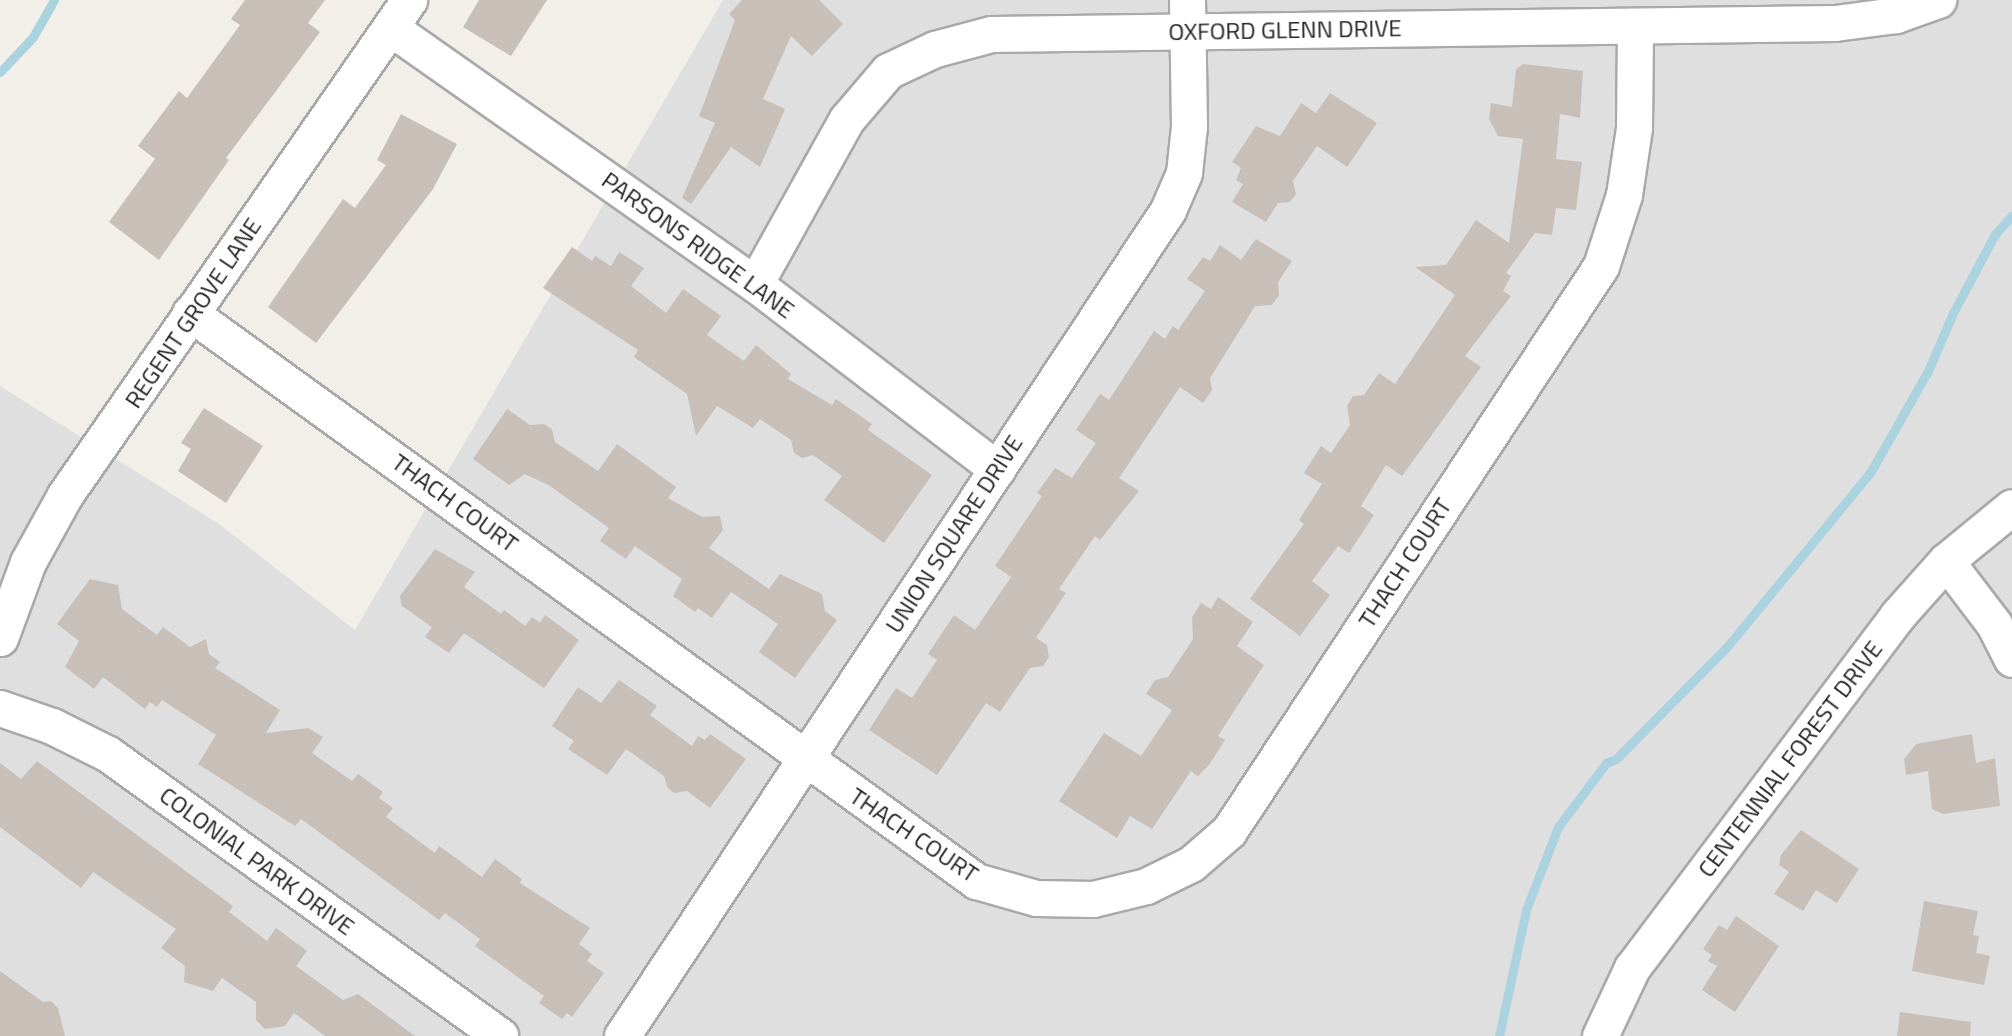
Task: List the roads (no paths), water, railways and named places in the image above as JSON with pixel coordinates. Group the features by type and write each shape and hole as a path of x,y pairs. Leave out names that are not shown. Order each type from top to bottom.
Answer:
{"street":[{"name":"OXFORD GLENN DRIVE","path":"755,284 847,119 888,71 935,49 991,34 1187,16 1635,26 1835,23 1896,15 1938,0"},
{"name":"PARSONS RIDGE LANE","path":"401,15 997,469"},
{"name":"REGENT GROVE LANE","path":"0,638 28,562 65,495 401,15"},
{"name":"UNION SQUARE DRIVE","path":"622,1036 1174,198 1184,173 1189,126 1187,16"},
{"name":"THACH COURT","path":"190,313 765,725 806,759 976,881 1036,898 1093,899 1146,886 1191,864 1229,831 1601,266 1623,195 1634,128 1635,26"},
{"name":"CENTENNIAL FOREST DRIVE","path":"1600,1036 1632,968 1897,616 1946,561 2012,507"},
{"path":"1946,561 1994,624 2012,659"},
{"name":"COLONIAL PARK DRIVE","path":"0,708 52,726 108,754 500,1036"}],"waterway":[{"path":"0,72 33,37 54,0"},
{"path":"1499,1036 1526,910 1558,827 1606,763 1616,759 1726,648 1870,473 1928,371 1953,313 1995,234 2012,215"}]}
